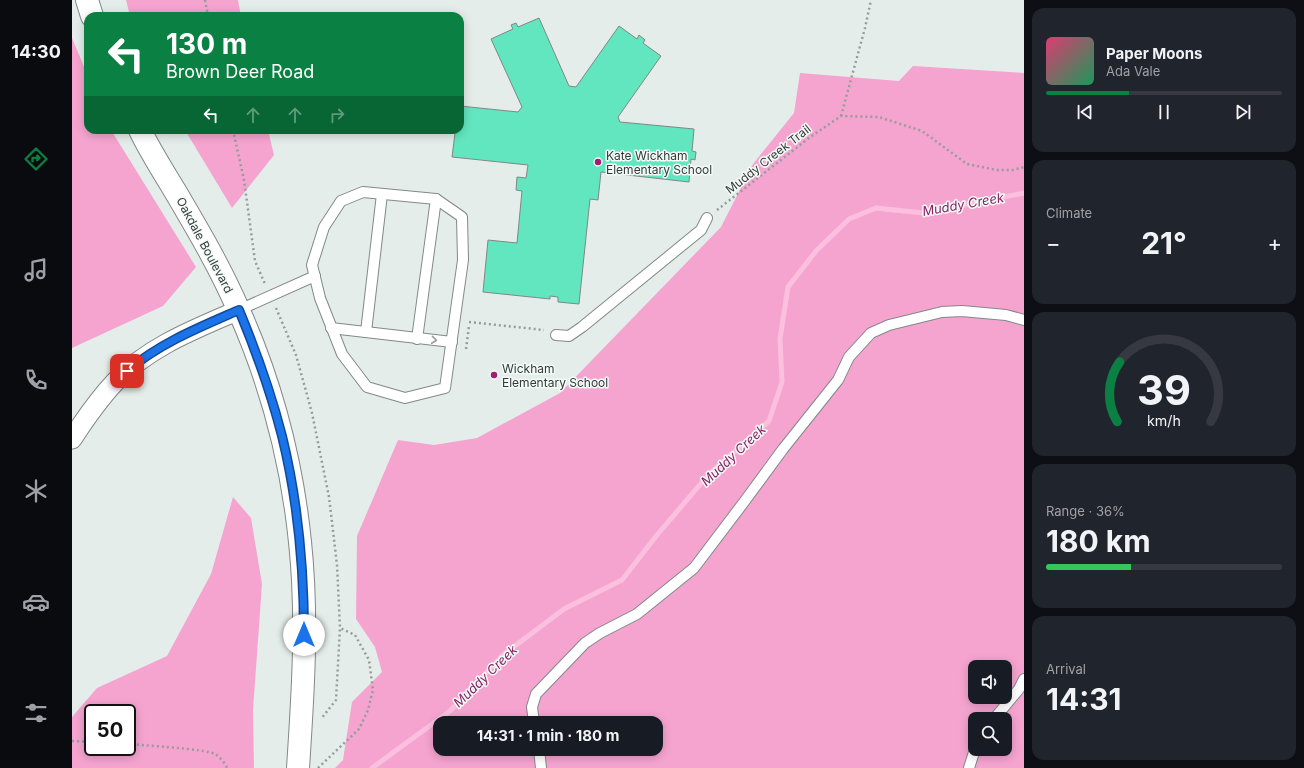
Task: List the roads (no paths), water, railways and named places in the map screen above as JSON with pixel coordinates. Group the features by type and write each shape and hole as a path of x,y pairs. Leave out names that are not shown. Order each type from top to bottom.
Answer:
{"main road":[{"path":"86,0 90,12"},
{"name":"Oakdale Boulevard","path":"142,134 216,262 239,310 267,385 282,436 293,489 300,542 304,595 305,766"}],"street":[{"path":"72,439 95,404 116,381 139,361 165,344 239,310"}],"lane":[{"path":"363,192 436,199 462,218 463,260 445,388 405,398 367,387 342,354 320,298 312,266 324,227 341,201 363,192"},
{"path":"366,332 382,194"},
{"path":"417,339 436,199"},
{"path":"553,333 569,336 582,327 702,230 707,218"},
{"path":"239,310 315,276"},
{"path":"533,716 532,707 536,694 586,643 600,633 637,614 694,568 783,449 838,380 849,357 871,333 889,326 942,312 962,311 1006,315 1024,320"},
{"path":"331,328 452,342"},
{"path":"1000,712 1019,690 1024,679"},
{"path":"540,756 541,768"},
{"path":"969,768 973,756"}],"waterway":[{"name":"Muddy Creek","path":"372,768 450,711 503,655 564,609 622,580 657,535 709,474 769,421 782,382 780,339 788,287 816,251 849,219 876,208 923,213 1024,193"}],"place":[{"name":"Kate Wickham Elementary School","path":"598,162"},
{"name":"Wickham Elementary School","path":"494,375"}]}
